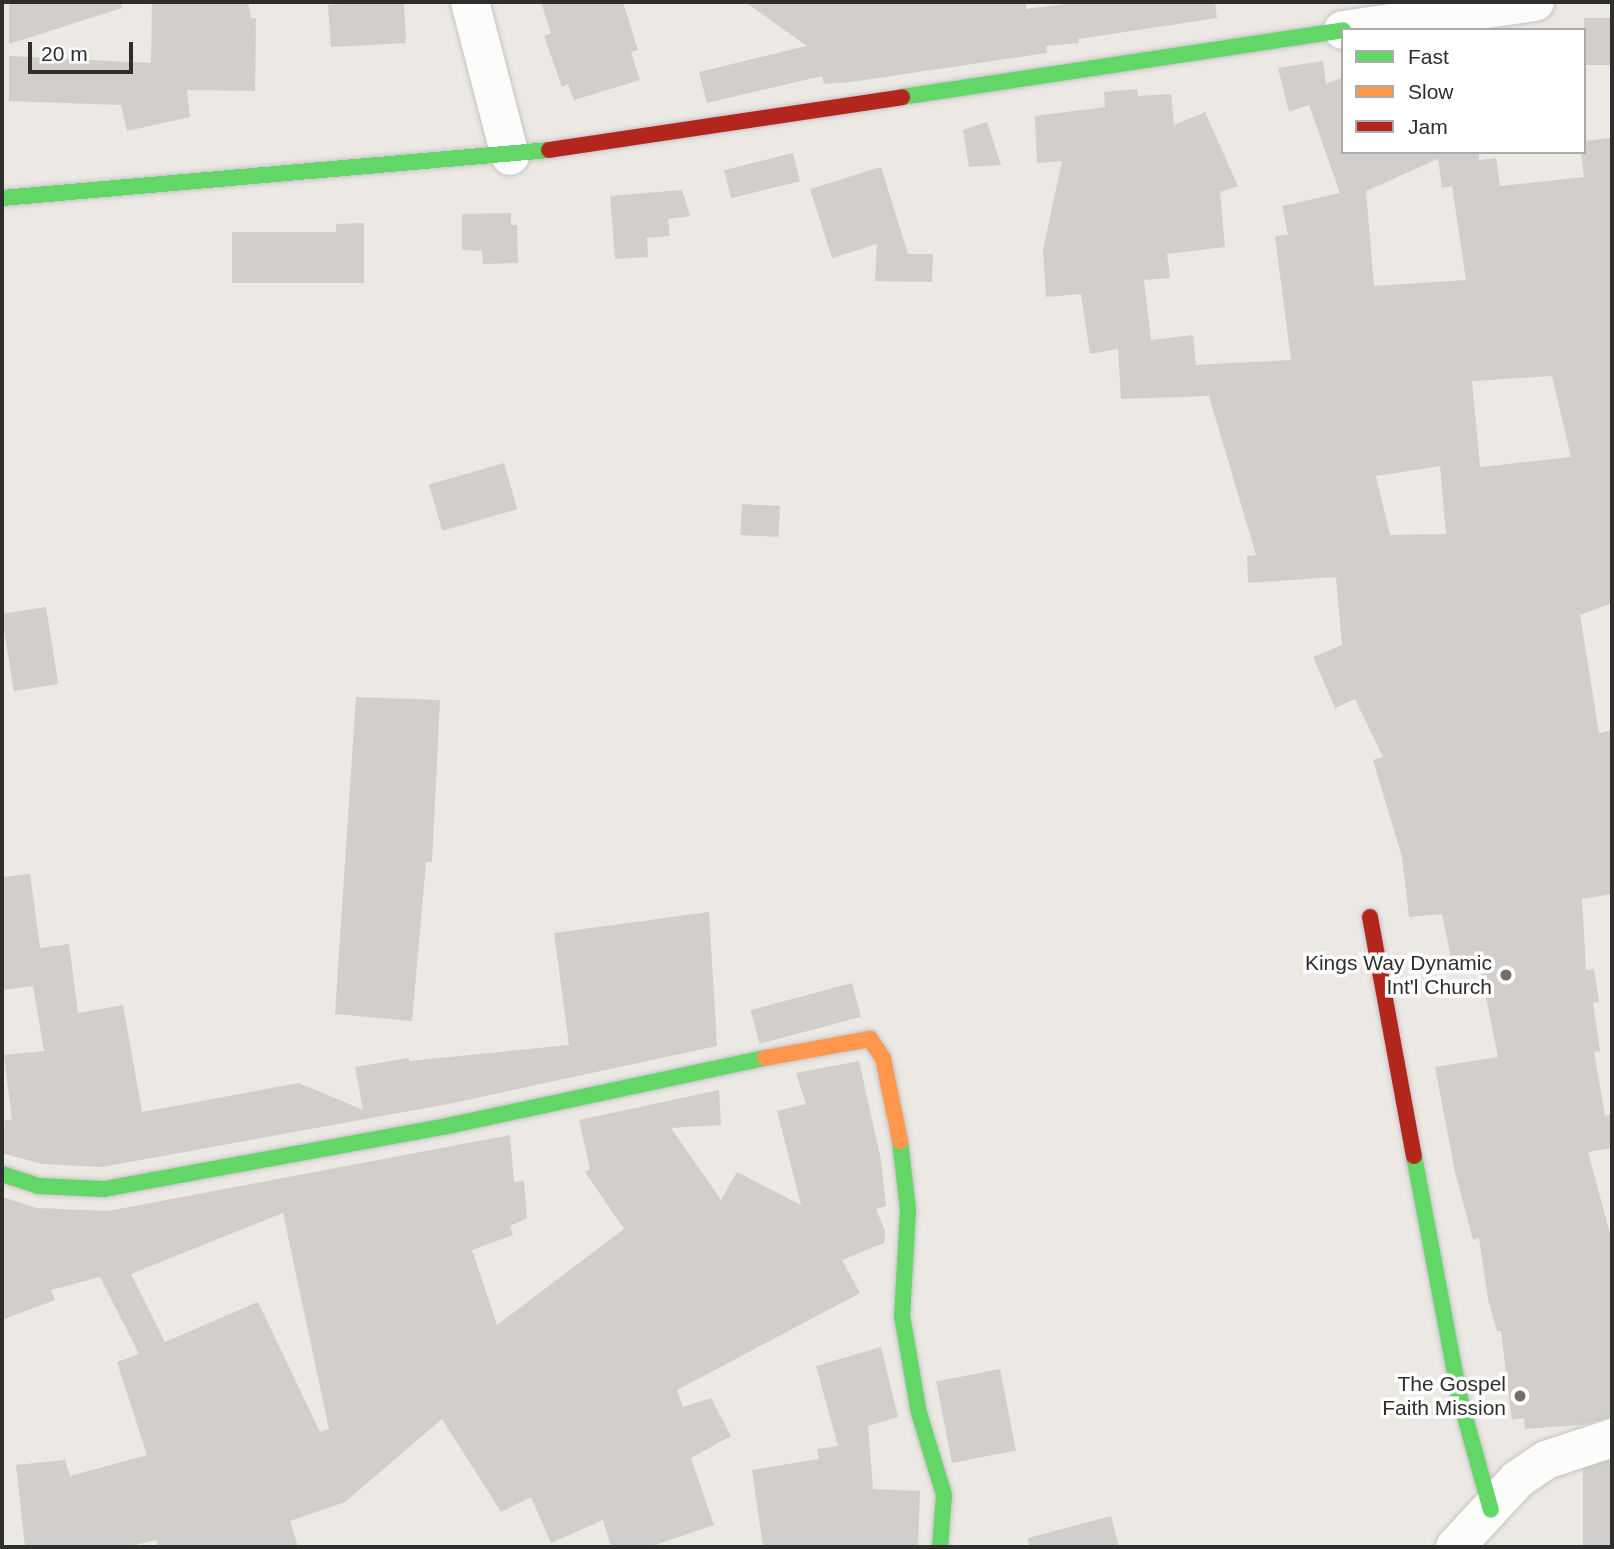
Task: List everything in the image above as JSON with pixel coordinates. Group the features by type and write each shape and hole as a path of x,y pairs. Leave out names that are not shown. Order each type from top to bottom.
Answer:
{"street":[{"path":"470,2 510,156"},
{"path":"1357,28 1535,2"},
{"path":"2,198 510,156 1341,30"},
{"path":"1370,916 1459,1395 1491,1510"},
{"path":"2,1174 38,1186 104,1189 452,1125 847,1040 870,1039 883,1058 902,1151 908,1210 902,1316 919,1413 944,1495 940,1547"},
{"path":"1455,1547 1518,1479 1546,1460 1612,1438"}],"building":[{"path":"9,2 121,2 122,8 9,44"},
{"path":"152,2 248,2 251,18 256,18 255,91 187,90 190,117 127,131 121,105 9,101 9,56 151,63"},
{"path":"404,2 406,43 331,47 328,5"},
{"path":"541,2 623,2 638,50 631,52 640,80 574,100 568,84 562,87 544,36 551,33"},
{"path":"745,2 1026,2 1026,9 1082,2 1215,2 1217,18 1078,39 1079,43 1046,46 1047,53 851,82 824,84 822,76 707,103 699,72 807,46"},
{"path":"1584,18 1612,18 1612,65 1586,65"},
{"path":"1323,61 1326,84 1341,78 1341,154 1479,154 1479,160 1496,158 1500,186 1584,177 1581,154 1586,154 1586,141 1612,138 1612,603 1580,615 1599,733 1612,730 1612,894 1582,899 1586,970 1594,969 1599,1002 1593,1003 1600,1051 1594,1052 1605,1116 1612,1114 1612,1148 1588,1152 1612,1241 1612,1417 1581,1425 1525,1429 1524,1418 1512,1420 1501,1331 1497,1331 1488,1299 1479,1238 1473,1240 1455,1172 1435,1067 1498,1057 1479,962 1453,968 1442,914 1409,917 1402,857 1373,760 1383,757 1355,699 1335,708 1313,657 1342,645 1336,577 1248,583 1247,556 1256,555 1209,396 1121,399 1118,349 1090,354 1081,294 1046,297 1043,250 1062,161 1037,163 1035,116 1105,107 1104,92 1137,89 1138,96 1171,94 1174,125 1205,112 1238,186 1220,192 1225,247 1167,254 1170,278 1144,280 1151,340 1193,335 1196,365 1291,360 1275,236 1288,235 1282,206 1340,193 1309,105 1289,112 1278,68","holes":["1438,159 1442,188 1452,186 1466,280 1374,286 1366,191","1552,376 1571,457 1480,467 1472,381","1440,466 1446,534 1390,535 1376,476"]},
{"path":"987,122 1001,165 969,167 963,130"},
{"path":"793,153 800,181 731,198 724,170"},
{"path":"881,167 908,254 933,254 932,282 875,281 877,244 832,258 810,189"},
{"path":"682,190 690,216 668,219 670,236 647,238 648,257 615,259 610,196"},
{"path":"511,213 511,225 517,225 518,263 483,264 482,251 462,250 462,214"},
{"path":"364,223 364,283 232,283 232,232 336,232 336,224"},
{"path":"504,463 517,509 442,531 429,484"},
{"path":"742,504 780,506 778,537 740,535"},
{"path":"46,607 58,684 14,691 2,614"},
{"path":"356,697 440,700 432,862 426,862 412,1021 335,1014"},
{"path":"30,874 40,948 69,944 78,1013 123,1005 142,1112 299,1083 363,1110 355,1067 409,1058 409,1061 569,1045 554,933 709,912 717,1046 448,1104 102,1167 42,1164 2,1153 5,1120 12,1120 4,1055 44,1051 33,986 2,990 2,877"},
{"path":"852,983 861,1017 760,1044 751,1010"},
{"path":"859,1061 881,1160 886,1206 876,1209 885,1231 884,1243 842,1260 860,1293 677,1390 683,1407 711,1398 731,1436 691,1458 714,1525 649,1547 611,1547 603,1520 551,1543 531,1497 501,1512 442,1419 345,1502 290,1521 298,1547 158,1547 157,1540 126,1547 25,1547 16,1465 65,1460 70,1476 147,1455 117,1362 139,1354 100,1277 51,1290 55,1300 2,1320 2,1197 37,1208 108,1211 510,1135 514,1182 524,1181 527,1218 510,1226 513,1235 472,1250 497,1325 624,1229 585,1172 590,1169 579,1120 719,1090 721,1125 671,1128 721,1200 737,1172 801,1205 777,1111 806,1104 796,1073","holes":["283,1213 329,1429 320,1432 258,1302 165,1342 131,1274"]},
{"path":"881,1347 898,1417 868,1426 873,1489 920,1491 918,1547 763,1547 752,1470 819,1459 817,1449 838,1446 816,1366"},
{"path":"1000,1369 1016,1450 952,1463 936,1381"},
{"path":"1583,1461 1612,1461 1612,1547 1583,1547"},
{"path":"1111,1516 1119,1547 1029,1547 1028,1538"}],"traffic: fast":[{"path":"902,97 1341,30"},
{"path":"2,198 549,150"},
{"path":"2,1174 38,1186 104,1189 452,1125 765,1058"},
{"path":"900,1141 908,1210 902,1316 919,1413 944,1495 940,1547"},
{"path":"1414,1156 1459,1395 1491,1510"}],"traffic: slow":[{"path":"765,1058 870,1039 883,1058 900,1141"}],"traffic: jam":[{"path":"549,150 902,97"},
{"path":"1370,917 1414,1156"}],"place":[{"name":"Kings Way Dynamic Int'l Church","path":"1506,975"},
{"name":"The Gospel Faith Mission","path":"1520,1396"}]}
